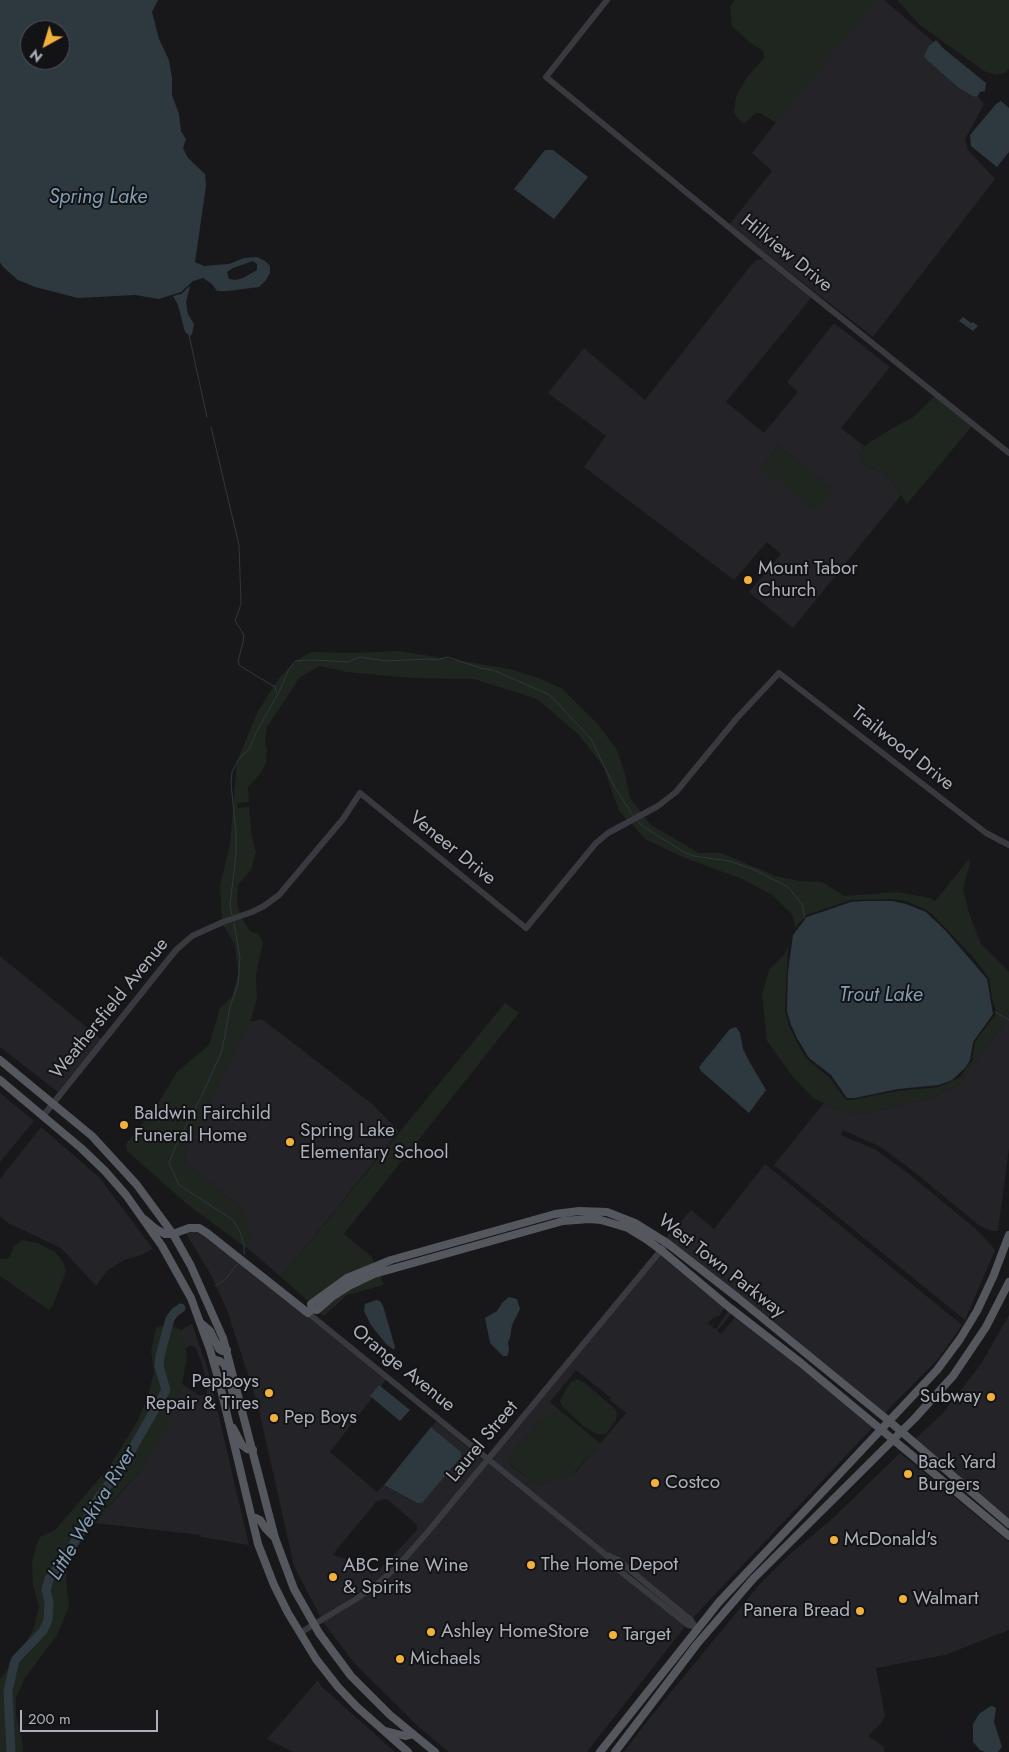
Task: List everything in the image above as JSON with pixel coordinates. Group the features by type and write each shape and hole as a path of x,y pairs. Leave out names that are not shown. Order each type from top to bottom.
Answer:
{"main road":[{"path":"0,1060 92,1136 117,1161 173,1234 204,1294 226,1350 275,1538 294,1589 314,1624 351,1676 390,1716 435,1752"},
{"path":"0,1080 82,1148 105,1171 144,1219 162,1246 201,1323 213,1359 258,1544 288,1613 316,1659 338,1687 357,1708 408,1752"},
{"name":"West Town Parkway","path":"1009,1524 889,1421 738,1298 667,1243 635,1223 607,1212 579,1210 554,1214 390,1260 348,1278 311,1304 310,1311 317,1310 349,1286 374,1274 563,1221 589,1219 614,1223 634,1232 661,1250 730,1308 882,1429 1009,1536"},
{"path":"144,1219 165,1234 173,1234"},
{"name":"Orange Avenue","path":"173,1234 199,1228 310,1311"},
{"path":"600,1752 695,1627 929,1379 960,1339 986,1294 1009,1235"},
{"path":"615,1752 704,1635 753,1579 933,1399 967,1357 993,1316 1009,1282"},
{"path":"201,1323 210,1331 219,1349 222,1351 226,1350"},
{"path":"213,1359 225,1364 234,1394 240,1401"},
{"path":"230,1425 236,1431 242,1445 247,1449 253,1450"},
{"path":"796,1535 803,1512"},
{"path":"252,1519 260,1520 275,1538"},
{"path":"781,1551 788,1536 790,1526"},
{"path":"625,1739 626,1728 633,1710"},
{"path":"379,1728 405,1736 413,1734"}],"street":[{"name":"Hillview Drive","path":"608,0 546,77 759,252 1009,453"},
{"name":"Trailwood Drive","path":"627,823 658,806 676,792 737,718 779,673 986,833 1009,845"},
{"name":"Veneer Drive","path":"360,793 526,928 592,847 608,833 627,823"},
{"name":"Weathersfield Avenue","path":"43,1116 176,950 192,936 252,912 264,906 278,895 343,819 360,793"},
{"name":"Laurel Street","path":"300,1634 356,1599 398,1566 667,1243"},
{"name":"Orange Avenue","path":"310,1311 488,1460 606,1555 618,1560 640,1578 691,1620 695,1627 704,1635"}],"shaded area":[{"path":"735,0 877,0 776,123 760,113 755,113 746,122 742,123 734,113 736,97 747,77 764,58 763,51 749,42 732,26 730,7"},
{"path":"872,0 884,0 936,44 984,104 965,139 968,150 995,179 873,337 729,225 772,171 752,153"},
{"path":"897,0 1009,0 1009,69 1005,73 995,75 984,71 920,25"},
{"path":"764,259 812,297 726,402 764,433 798,392 787,382 834,323 890,367 841,428 864,446 858,459 869,467 881,472 893,483 901,495 793,628 749,592 781,554 767,542 734,580 584,467 606,436 548,393 584,348 645,400 757,260","holes":["777,444 831,488 761,468"]},
{"path":"935,396 972,426 907,504 893,483 881,472 869,467 858,459 864,446 912,418"},
{"path":"777,444 831,488 830,497 816,511 761,468"},
{"path":"399,651 510,669 561,688 597,723 617,750 630,798 641,812 627,820 619,811 603,766 578,734 537,699 474,679 412,678 347,672 320,666 300,677 267,727 265,739 267,750 266,763 260,774 248,787 249,802 237,803 238,808 249,807 251,832 256,852 251,870 238,885 237,903 240,914 222,920 220,886 230,844 237,761 258,711 279,678 297,660 311,652"},
{"path":"644,816 651,825 699,853 721,853 776,876 800,881 822,882 844,896 897,892 930,898 935,901 969,859 970,863 963,889 969,913 981,944 1009,972 1009,1012 1005,1022 958,1085 931,1098 865,1114 839,1110 813,1098 794,1078 767,1041 762,994 769,970 784,955 788,947 785,1011 789,1026 807,1059 829,1077 846,1100 898,1091 939,1087 960,1077 972,1061 975,1042 996,1014 989,978 973,957 935,917 927,910 906,901 894,899 851,900 806,915 795,928 793,915 772,895 742,879 682,857 645,839 631,823"},
{"path":"242,918 250,931 258,934 263,942 256,975 257,998 250,1022 184,1152 186,1164 242,1208 249,1224 251,1240 245,1247 188,1205 127,1151 126,1144 157,1105 177,1072 209,1045 220,1008 232,997 238,974 235,945 223,925"},
{"path":"0,956 101,1039 58,1092 0,1047"},
{"path":"505,1003 519,1013 344,1234 372,1257 374,1263 310,1303 281,1277"},
{"path":"1009,1012 1009,1148 998,1231 992,1231 980,1226 912,1170 879,1146 843,1130 841,1135 876,1150 909,1174 977,1230 995,1250 965,1320 774,1165 824,1103 839,1110 865,1114 931,1098 958,1085 1005,1022"},
{"name":"Spring Lake Elementary School","path":"262,1019 372,1104 399,1131 281,1277 245,1246 251,1240 242,1208 186,1164 184,1152 250,1022"},
{"path":"0,1093 34,1121 0,1162"},
{"path":"41,1127 100,1178 153,1249 124,1260 107,1271 96,1286 61,1248 8,1223 0,1216 0,1179"},
{"path":"765,1164 962,1325 938,1359 884,1414 665,1239 691,1210 714,1229"},
{"path":"198,1231 386,1380 330,1452 377,1492 384,1485 416,1503 461,1452 431,1427 436,1421 484,1461 396,1564 374,1583 321,1618 294,1566 258,1406 227,1310 211,1275 185,1232","holes":["387,1499 417,1525 417,1530 379,1569 333,1554 377,1501"]},
{"path":"22,1240 37,1243 55,1252 63,1262 66,1272 53,1305 49,1310 0,1276 0,1259 9,1258 14,1246"},
{"path":"661,1254 725,1307 719,1316 714,1317 708,1323 711,1326 715,1322 712,1327 716,1329 729,1310 732,1313 717,1331 721,1334 736,1316 874,1426 691,1620 491,1459","holes":["576,1370 611,1398 610,1400 626,1413 576,1472 537,1485 511,1466 509,1457 539,1421 556,1413 557,1408 550,1402"]},
{"path":"380,1275 384,1285 347,1295 324,1316 319,1312 350,1288"},
{"path":"1009,1315 1009,1520 914,1440 943,1413 981,1364"},
{"path":"168,1324 181,1330 187,1355 181,1392 166,1428 144,1466 68,1557 66,1582 69,1607 57,1635 25,1678 16,1698 16,1715 23,1752 0,1752 0,1679 18,1656 33,1630 39,1607 33,1585 32,1563 36,1546 40,1537 55,1530 110,1466 138,1420 148,1396 154,1372 151,1351 156,1328"},
{"path":"192,1324 208,1370 249,1545 201,1537 201,1535 95,1523 144,1466 181,1392 182,1384 200,1396 206,1394 208,1386 202,1364 195,1347 191,1345 185,1348 181,1330"},
{"path":"577,1379 585,1383 615,1409 617,1413 616,1420 606,1434 597,1434 583,1426 562,1406 560,1401 565,1391 570,1383"},
{"path":"557,1408 600,1443 572,1475 537,1485 507,1462 539,1421 547,1414 553,1415"},
{"path":"900,1453 1009,1542 1009,1630 945,1655 876,1668 885,1716 868,1736 884,1747 884,1752 624,1752 759,1585 791,1553 831,1520"},
{"path":"488,1463 687,1624 587,1752 449,1752 421,1729 355,1664 323,1622 377,1587"},
{"path":"318,1680 321,1686 395,1752 293,1752 267,1739"}],"water":[{"name":"Spring Lake","path":"0,0 158,0 152,12 159,39 169,60 172,95 179,114 181,131 186,139 183,148 188,158 205,174 206,186 195,262 204,266 229,264 244,258 257,257 270,266 270,273 266,280 259,287 217,291 212,284 203,278 193,281 181,292 159,299 135,295 78,298 35,287 18,280 0,262","holes":["253,261 257,264 257,270 243,278 229,279 227,272 233,268"]},
{"path":"936,40 943,48 986,83 985,91 980,92 977,97 973,96 959,88 926,59 924,56 929,46"},
{"path":"1001,101 1009,108 1009,152 997,167 971,146 970,135 996,104"},
{"path":"545,150 553,150 588,177 554,219 514,189"},
{"path":"190,286 186,302 188,314 194,324 190,336 185,332 178,305 173,296 181,294"},
{"path":"963,317 978,326 973,331 959,321"},
{"name":"Trout Lake","path":"893,901 926,912 945,930 987,979 993,1014 973,1042 970,1060 966,1067 952,1080 939,1085 898,1089 847,1098 831,1075 809,1058 797,1038 787,1011 788,972 793,935 807,917 851,902"},
{"path":"736,1027 740,1033 743,1049 766,1090 749,1113 701,1071 699,1067 730,1029"},
{"path":"509,1297 517,1299 520,1309 512,1325 507,1356 503,1356 490,1343 485,1318 497,1311"},
{"path":"376,1300 380,1301 383,1306 395,1347 394,1350 386,1344 371,1325 364,1311 365,1304"},
{"path":"379,1385 410,1410 400,1421 370,1396"},
{"path":"431,1427 461,1452 461,1457 422,1503 417,1503 384,1485"},
{"path":"992,1706 996,1708 994,1722 1002,1747 998,1752 985,1752 980,1750 973,1742 973,1724 979,1714"}],"waterway":[{"path":"189,335 207,417"},
{"path":"211,427 239,545 241,604 235,621 244,635 238,662 240,666 275,687 277,693"},
{"name":"Little Wekiva River","path":"232,915 230,904 236,855 236,832 231,784 232,772 239,759 249,749 288,671 295,661 348,662 360,657 386,661 436,660 448,657 480,668 493,670 550,695 591,739 614,786 634,817"},
{"name":"Little Wekiva River","path":"637,820 641,825 682,851 694,856 729,861 755,870 788,887 802,904 805,919"},
{"name":"Little Wekiva River","path":"234,923 240,958 238,984 230,1007 222,1051 169,1163 179,1185 233,1220 244,1244 244,1254"},
{"name":"Little Wekiva River","path":"995,1012 1009,1020"},
{"name":"Little Wekiva River","path":"215,1286 225,1280 237,1264"},
{"name":"Little Wekiva River","path":"11,1752 8,1691 14,1664 16,1659 43,1631 48,1620 49,1602 46,1590 49,1579 72,1547 99,1497 123,1465 166,1390 159,1366 160,1356 170,1319 181,1308"}],"place":[{"name":"Mount Tabor Church","path":"748,580"},
{"name":"Baldwin Fairchild Funeral Home","path":"124,1125"},
{"name":"Spring Lake Elementary School","path":"290,1142"},
{"name":"Pepboys Repair & Tires","path":"269,1393"},
{"name":"Subway","path":"991,1397"},
{"name":"Pep Boys","path":"274,1418"},
{"name":"Back Yard Burgers","path":"908,1474"},
{"name":"Costco","path":"655,1483"},
{"name":"McDonald's","path":"834,1540"},
{"name":"The Home Depot","path":"531,1565"},
{"name":"ABC Fine Wine & Spirits","path":"333,1577"},
{"name":"Walmart","path":"903,1599"},
{"name":"Panera Bread","path":"860,1611"},
{"name":"Ashley HomeStore","path":"431,1632"},
{"name":"Target","path":"613,1635"},
{"name":"Michaels","path":"400,1659"}]}
